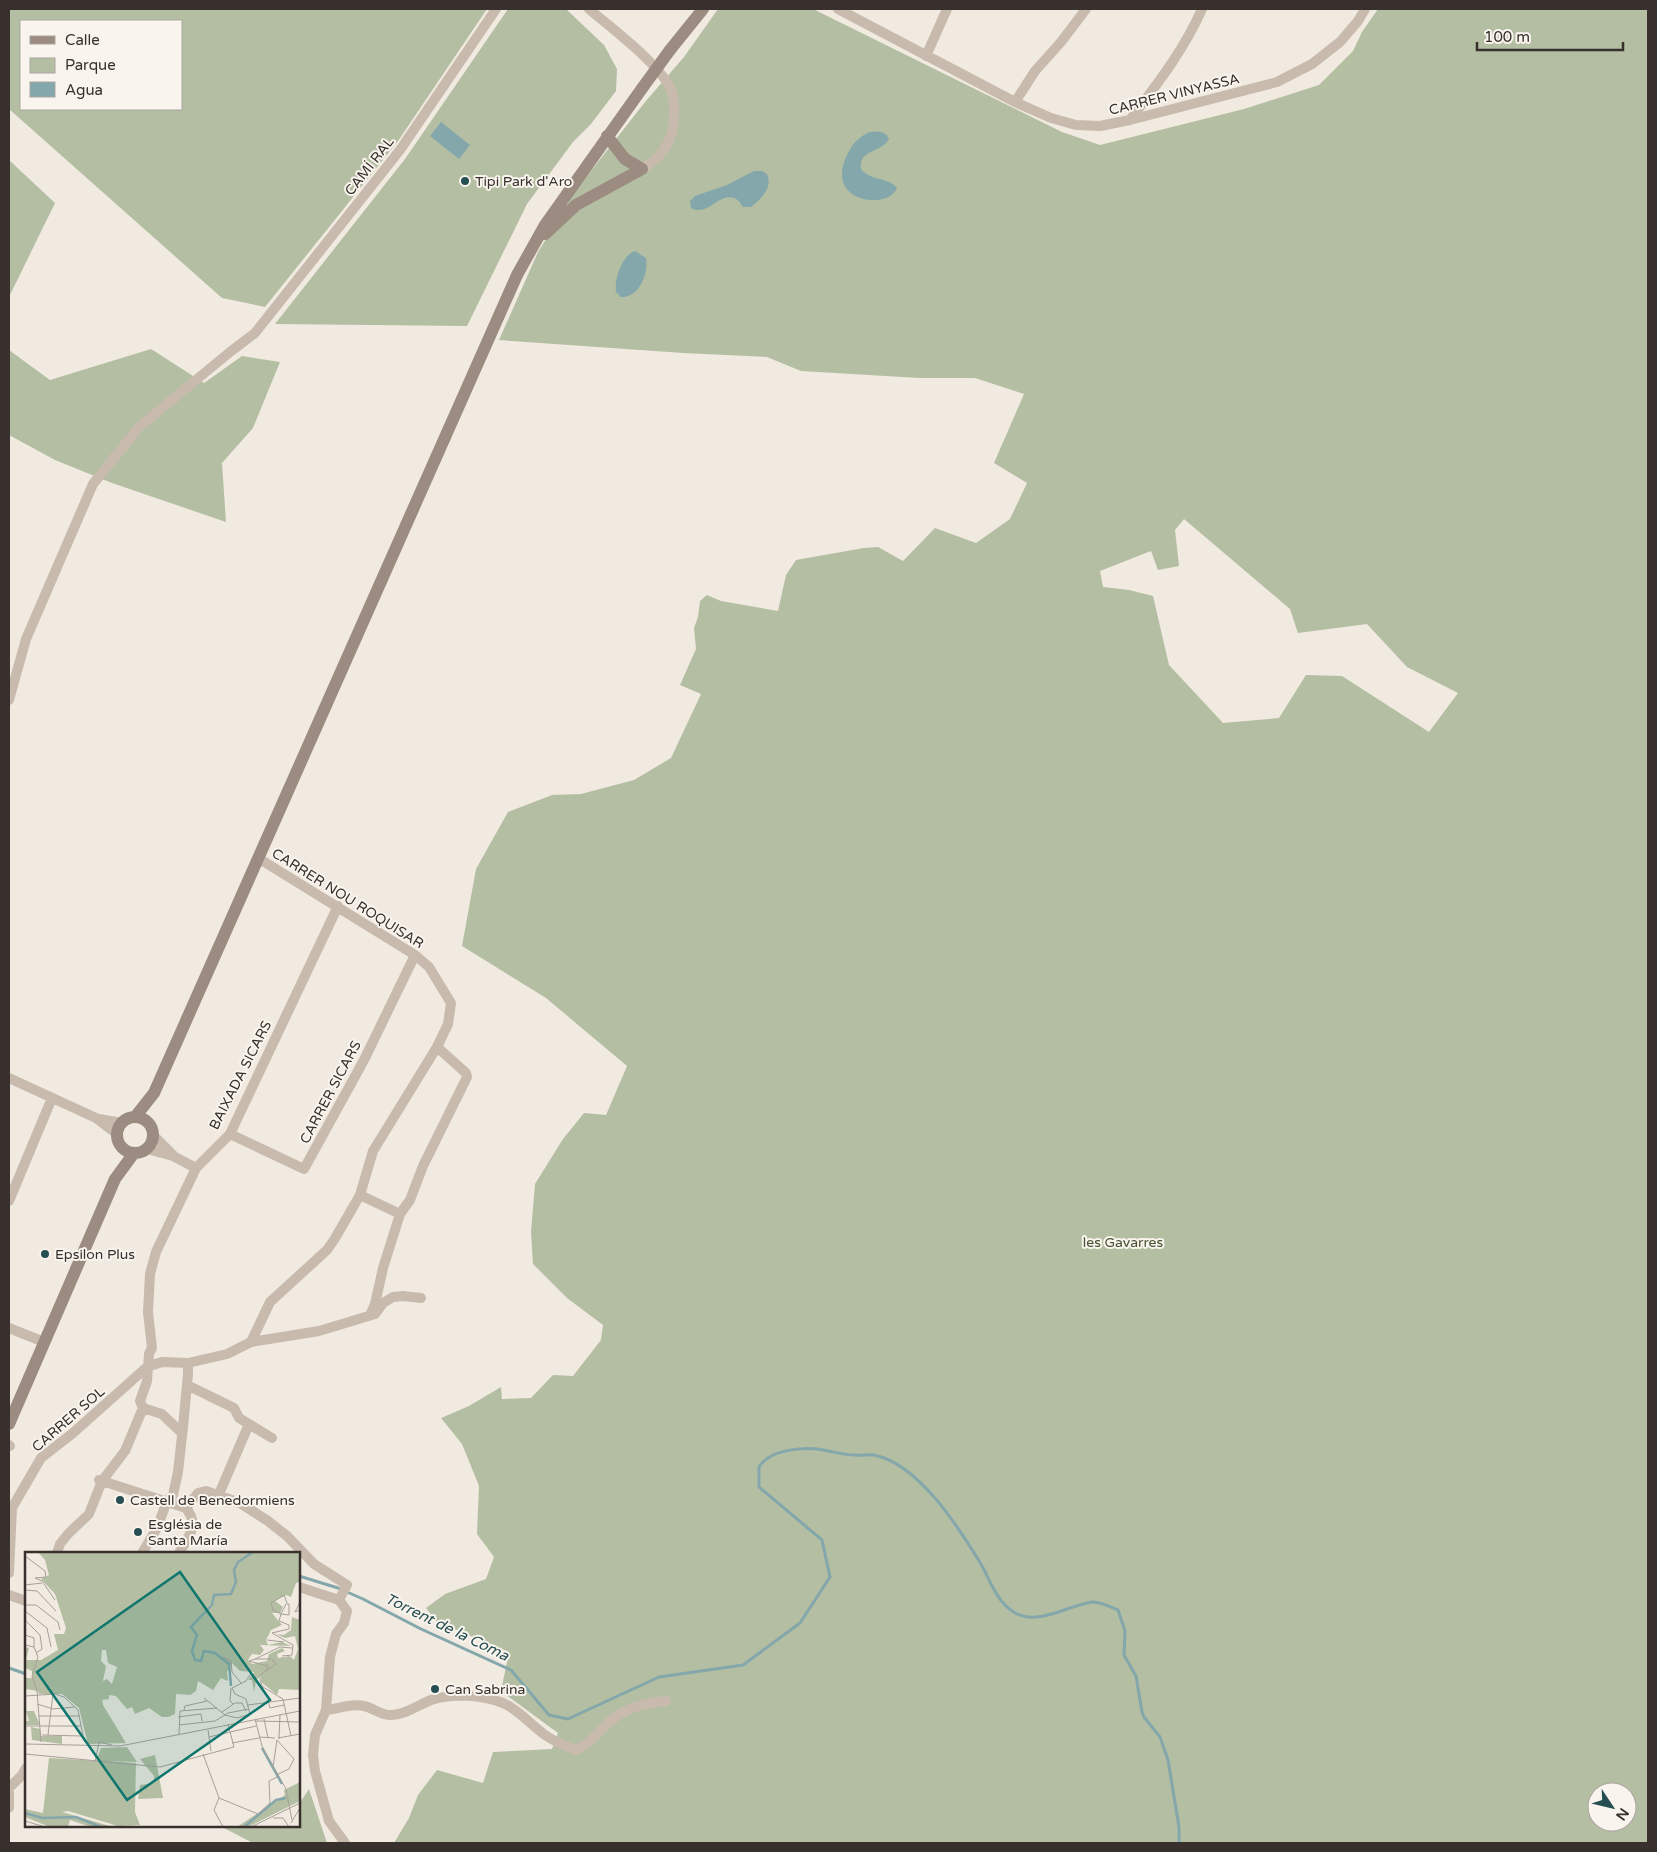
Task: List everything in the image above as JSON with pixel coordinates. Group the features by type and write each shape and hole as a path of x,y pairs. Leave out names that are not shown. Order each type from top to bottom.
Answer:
{"street":[{"name":"CAMÍ RAL","path":"9,700 26,639 93,484 139,427 256,333 400,150 496,9"},
{"path":"530,250 576,205 654,162 671,138 675,110 671,90 658,70 589,9"},
{"path":"136,1117 154,1093 491,329 530,250 545,225 607,136 670,50 703,9"},
{"name":"CARRER VINYASSA","path":"838,9 1015,102 1051,118 1076,125 1100,126 1276,82 1312,64 1340,42 1366,9"},
{"path":"926,56 947,9"},
{"path":"1015,102 1035,71 1061,42 1086,9"},
{"path":"1130,120 1175,60 1191,33 1202,9"},
{"path":"607,136 625,159 642,169"},
{"name":"CARRER NOU ROQUISAR","path":"251,1342 270,1302 327,1250 334,1240 360,1195 373,1151 438,1047 448,1024 451,1003 429,967 415,954 258,858"},
{"name":"BAIXADA SICARS","path":"57,1552 60,1544 68,1534 89,1514 101,1480 125,1451 143,1408 140,1401 146,1381 149,1354 152,1348 148,1312 150,1274 156,1252 196,1168 230,1134 338,906"},
{"name":"CARRER SICARS","path":"230,1134 304,1169 364,1060 415,954"},
{"path":"369,1316 375,1304 383,1268 400,1214 410,1200 423,1166 467,1077 466,1073 438,1047"},
{"path":"9,1078 119,1128"},
{"path":"149,1123 154,1093"},
{"path":"9,1201 52,1098"},
{"path":"115,1179 121,1147 119,1128 128,1118 143,1118 149,1123 153,1129 154,1136 152,1144 147,1149 134,1153 121,1147"},
{"path":"154,1136 174,1156"},
{"path":"147,1149 174,1156 196,1168"},
{"path":"9,1424 115,1179 134,1153"},
{"path":"360,1195 400,1214"},
{"path":"152,1348 162,1362 188,1363 227,1354 251,1342 319,1331 369,1316 375,1314 383,1303 393,1297 421,1298"},
{"path":"9,1328 44,1342"},
{"name":"CARRER SOL","path":"9,1573 12,1508 43,1459 147,1368 162,1362"},
{"path":"143,1552 157,1528 167,1502 173,1495 178,1472 188,1363"},
{"path":"187,1385 234,1408 239,1418 272,1438"},
{"path":"143,1408 162,1414 182,1432"},
{"path":"219,1494 249,1424"},
{"path":"101,1480 186,1508 192,1515 192,1534 180,1552"},
{"path":"186,1508 198,1493 206,1490 240,1503 287,1536 314,1564 347,1585 340,1598"},
{"path":"300,1587 340,1598"},
{"path":"9,1595 25,1601"},
{"path":"340,1598 346,1611 344,1623 336,1634 330,1657 326,1711 315,1735 313,1755 315,1771 329,1822 345,1843"},
{"path":"326,1711 355,1705 365,1706 379,1713 390,1715 404,1713 433,1700 460,1695 474,1696 503,1703 523,1716 545,1735 576,1750 586,1745 607,1724 624,1711 646,1703 666,1701"},
{"path":"9,1788 25,1770"},
{"path":"9,1792 9,1808"}],"green space":[{"path":"9,9 487,9 398,141 265,307 222,298 9,109"},
{"name":"Tipi Park d'Aro","path":"508,9 566,9 604,45 617,69 616,91 591,124 573,142 527,204 467,326 275,324 405,159"},
{"name":"les Gavarres","path":"718,9 813,9 1062,132 1100,145 1244,109 1319,85 1353,51 1362,32 1378,9 1648,9 1648,1843 394,1843 409,1818 418,1795 437,1770 483,1783 493,1752 552,1749 558,1733 501,1691 509,1652 437,1622 426,1608 445,1594 486,1579 494,1557 477,1534 479,1486 462,1444 441,1418 469,1406 501,1387 502,1399 531,1398 553,1375 573,1376 601,1340 603,1325 567,1298 533,1264 531,1232 535,1184 563,1139 584,1113 606,1115 627,1066 546,998 462,946 476,869 508,812 552,795 581,794 634,780 671,758 701,694 680,685 696,649 694,628 698,617 700,601 707,595 721,601 778,611 786,575 796,560 878,547 903,561 935,528 976,543 1010,519 1027,483 994,463 1024,394 975,378 919,378 801,371 767,357 499,340 538,252 576,190 645,102 684,57","holes":["1184,519 1290,609 1298,633 1367,624 1407,667 1458,693 1429,732 1342,676 1306,675 1279,718 1223,723 1169,665 1153,596 1129,590 1103,587 1100,571 1151,551 1158,570 1179,566 1175,530"]},
{"path":"9,160 55,203 9,297"},
{"path":"151,349 204,383 242,356 280,362 253,428 222,463 226,522 112,483 55,460 9,435 9,350 50,380"},
{"path":"309,1789 327,1843 253,1843 222,1827 300,1827 300,1802"}],"water":[{"path":"441,122 470,145 459,159 430,136"},
{"path":"870,132 884,133 889,139 881,147 867,154 861,163 861,169 865,173 889,182 897,188 891,195 882,199 859,198 850,192 843,183 842,170 848,153 857,140"},
{"path":"754,171 762,171 767,174 768,184 765,193 751,207 743,207 737,199 728,197 703,210 691,208 690,201 695,196 727,185"},
{"path":"635,251 646,258 646,271 638,289 627,296 621,297 616,292 620,268 626,257"}],"waterway":[{"name":"Torrent de la Coma","path":"300,1576 338,1588 363,1599 421,1629 511,1670 549,1715 568,1719 659,1677 743,1665 800,1623 830,1577 822,1540 759,1487 759,1467 770,1457 794,1449 818,1449 846,1454 874,1455 891,1461 907,1471 936,1499 972,1549 998,1596 1012,1611 1022,1616 1042,1616 1093,1602 1118,1610 1125,1631 1124,1655 1136,1676 1142,1712 1160,1737 1168,1760 1179,1827 1179,1843"},
{"name":"Torrent de la Coma","path":"9,1668 25,1674"}],"place":[{"name":"Tipi Park d'Aro","path":"465,181"},
{"name":"Epsilon Plus","path":"45,1254"},
{"name":"Castell de Benedormiens","path":"120,1500"},
{"name":"Església de Santa María","path":"138,1532"},
{"name":"Can Sabrina","path":"435,1689"}]}
